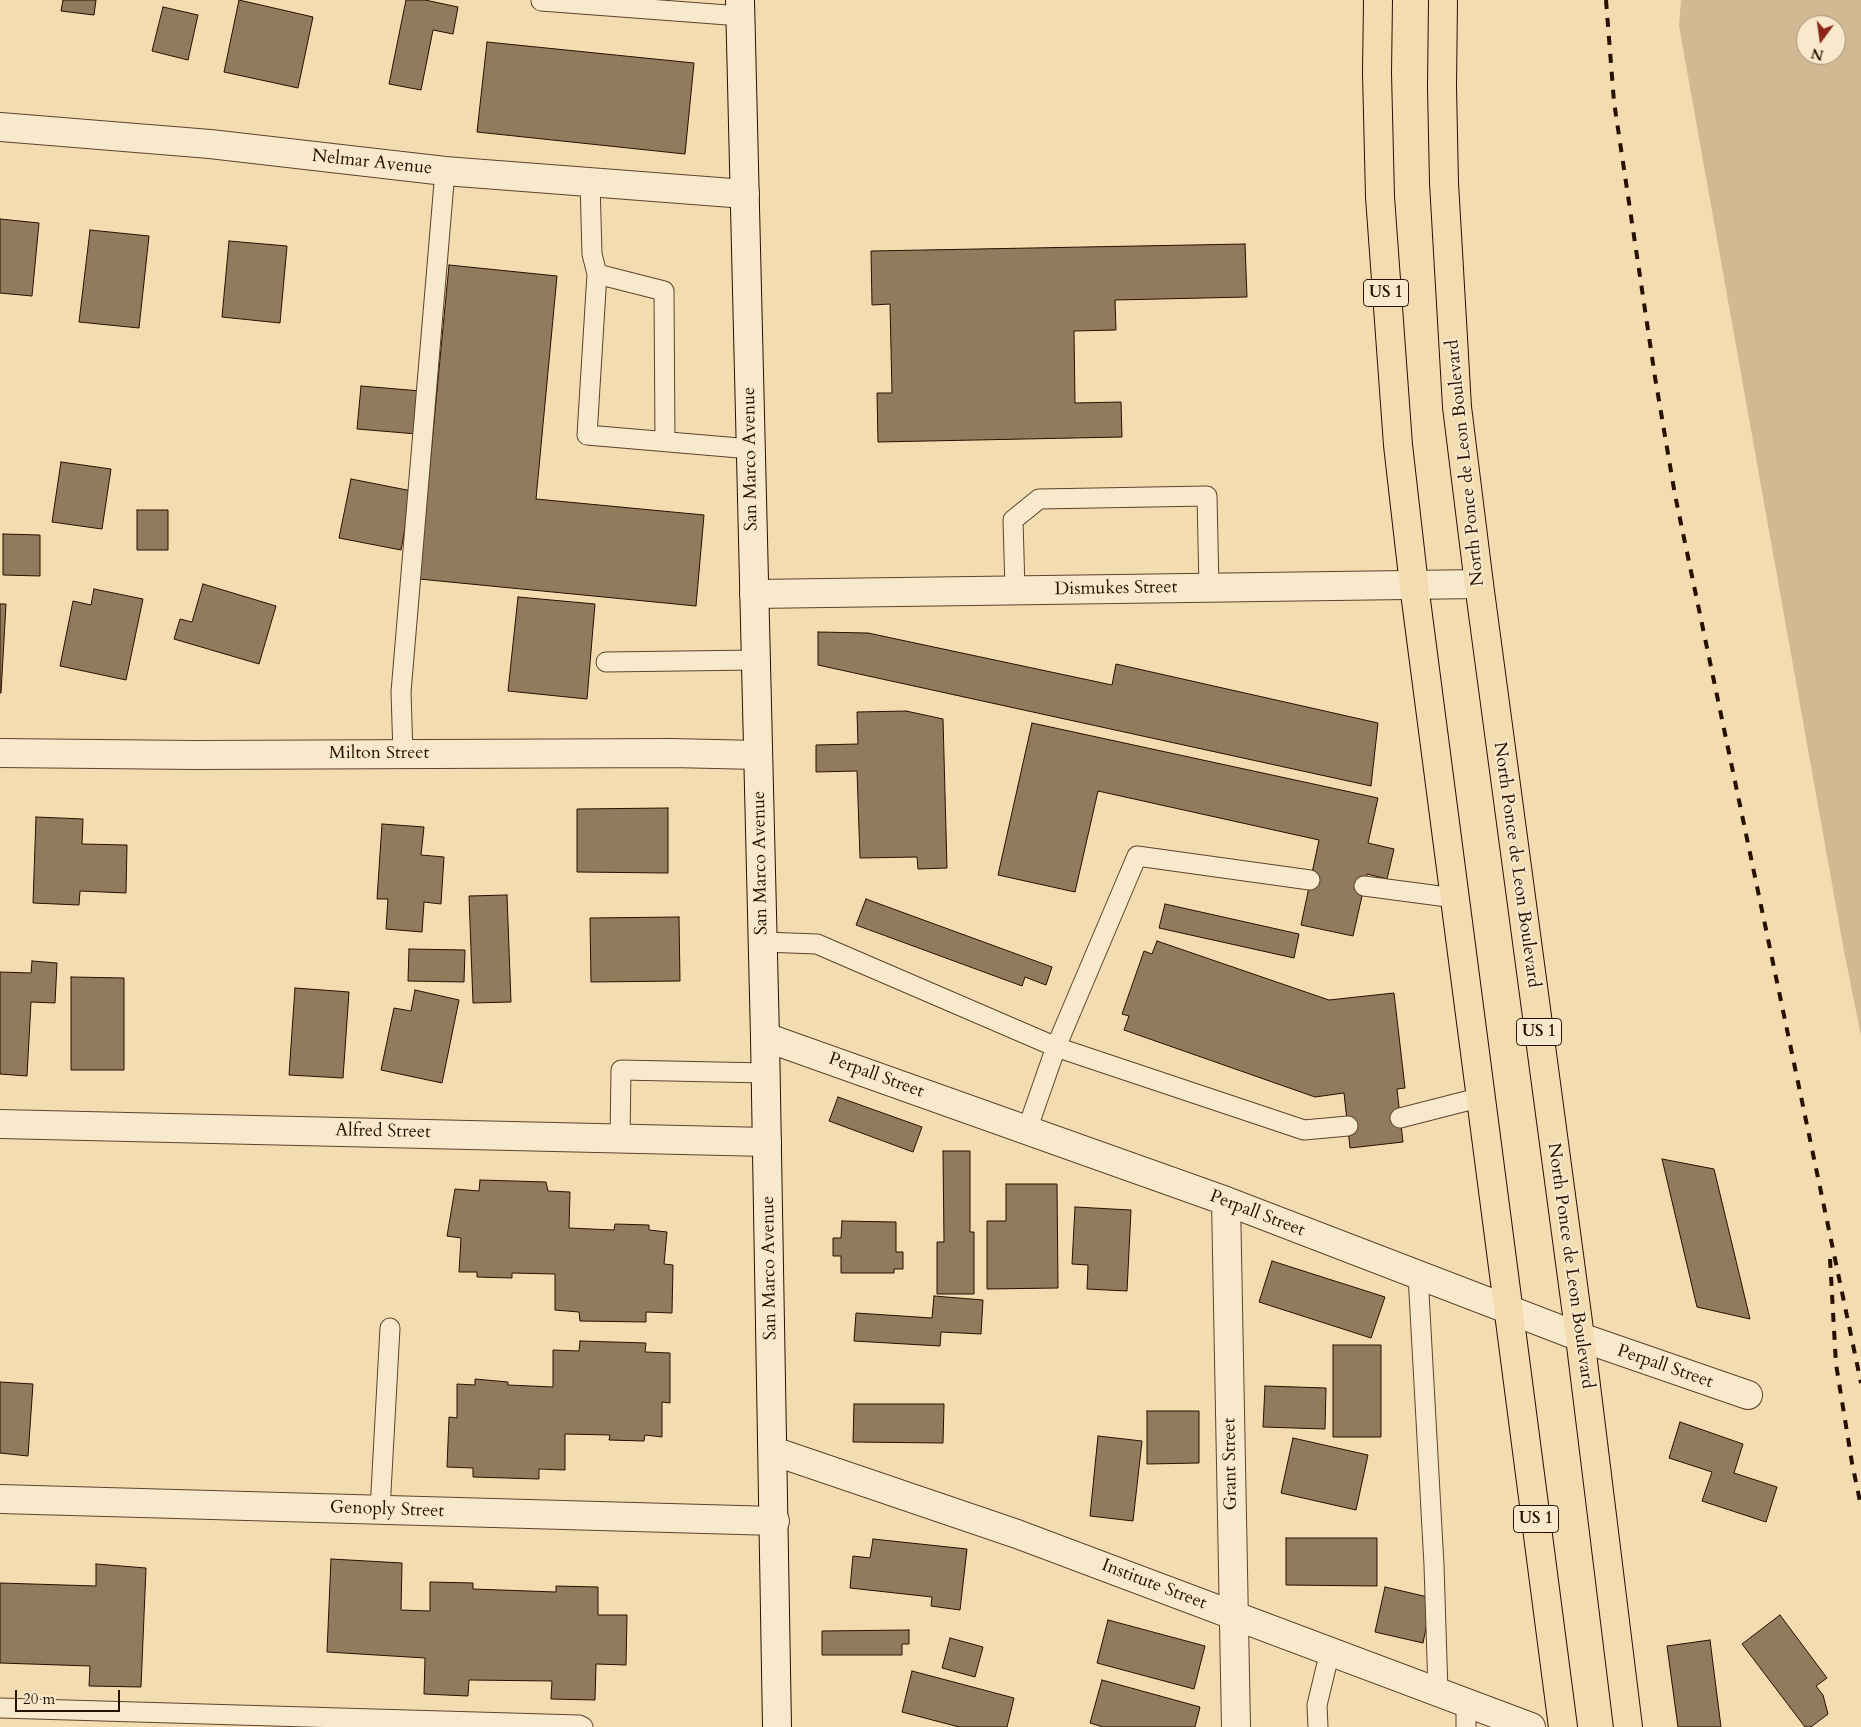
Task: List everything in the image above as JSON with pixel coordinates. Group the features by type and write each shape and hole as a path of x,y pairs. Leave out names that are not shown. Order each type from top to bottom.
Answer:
{"highway":[{"name":"US 1","path":"1378,0 1377,73 1380,197 1398,445 1414,585 1563,1727"},
{"name":"North Ponce de Leon Boulevard","path":"1442,0 1443,154 1457,407 1580,1338 1628,1727"}],"street":[{"name":"San Marco Avenue","path":"741,8 774,1451 777,1727"},
{"name":"Nelmar Avenue","path":"0,127 210,144 445,171 745,194"},
{"name":"Dismukes Street","path":"754,594 1479,584"},
{"name":"Milton Street","path":"0,753 672,753 758,755"},
{"name":"Perpall Street","path":"765,1037 1226,1201 1580,1338 1748,1395"},
{"name":"Alfred Street","path":"0,1124 767,1142"},
{"name":"Grant Street","path":"1226,1201 1236,1727"},
{"name":"Institute Street","path":"774,1451 1017,1534 1438,1692 1466,1715 1531,1727"},
{"name":"Genoply Street","path":"0,1499 775,1521"}],"lane":[{"path":"541,1 741,8"},
{"path":"403,754 401,692 445,171"},
{"path":"590,182 592,254 597,274 587,435 751,449"},
{"path":"597,274 664,291 665,441"},
{"path":"1015,590 1013,520 1039,499 1207,496 1209,588"},
{"path":"606,662 756,660"},
{"path":"1027,1130 1056,1048 1137,856 1310,880"},
{"path":"1364,886 1455,898"},
{"path":"763,942 817,944 1056,1048 1304,1130 1348,1126"},
{"path":"620,1138 621,1070 766,1073"},
{"path":"1400,1118 1482,1097"},
{"path":"1418,1275 1434,1565 1438,1692"},
{"path":"380,1510 390,1328"},
{"path":"1318,1727 1317,1705 1330,1651"},
{"path":"0,1708 579,1725 583,1727"}],"shaded area":[{"path":"1681,0 1861,0 1861,1036 1844,951 1679,26"}],"building":[{"path":"63,0 96,0 94,15 61,11"},
{"path":"239,0 313,17 298,88 224,72"},
{"path":"406,0 425,0 458,7 453,34 433,30 421,90 389,84"},
{"path":"163,7 198,15 188,60 152,51"},
{"path":"487,42 694,63 685,154 477,132"},
{"path":"0,219 39,223 32,296 0,293"},
{"path":"90,230 149,236 139,328 79,322"},
{"path":"229,241 287,246 280,323 222,317"},
{"path":"1245,244 1247,297 1115,300 1116,330 1074,331 1075,403 1121,402 1122,437 878,442 877,393 892,393 890,304 872,305 871,251"},
{"path":"449,265 557,276 536,499 704,515 696,606 419,579"},
{"path":"361,386 421,391 417,434 357,429"},
{"path":"61,462 111,469 102,529 52,522"},
{"path":"351,479 412,491 401,550 339,538"},
{"path":"137,510 168,510 168,550 137,550"},
{"path":"3,534 40,535 40,576 3,575"},
{"path":"203,584 276,606 259,664 174,639 180,619 192,622"},
{"path":"94,589 143,599 126,680 60,666 73,601 91,605"},
{"path":"518,597 595,604 587,699 508,691"},
{"path":"0,604 6,604 1,693 0,693"},
{"path":"818,632 868,633 1112,685 1116,664 1378,723 1371,786 818,665"},
{"path":"906,711 943,719 947,868 918,869 917,857 860,858 857,771 816,772 816,745 858,744 857,712"},
{"path":"1032,723 1378,798 1368,843 1394,849 1387,879 1367,874 1353,936 1301,925 1319,840 1098,791 1075,892 998,875"},
{"path":"668,808 668,873 577,872 577,809"},
{"path":"36,817 83,819 82,844 127,845 126,893 80,891 79,905 33,903"},
{"path":"382,824 424,827 421,855 444,857 441,904 424,902 422,932 386,929 388,899 377,899"},
{"path":"507,895 511,1002 473,1003 469,896"},
{"path":"866,899 1052,967 1046,985 1025,977 1022,986 856,925"},
{"path":"1165,904 1299,934 1294,958 1159,928"},
{"path":"679,917 680,981 591,982 590,918"},
{"path":"1157,941 1329,1000 1394,993 1405,1088 1397,1089 1403,1142 1350,1148 1344,1093 1315,1097 1124,1030 1129,1016 1122,1014 1144,951 1152,954"},
{"path":"409,949 465,950 464,982 408,981"},
{"path":"32,961 57,963 55,1003 31,1002 27,1076 0,1074 0,972 31,973"},
{"path":"71,977 124,978 124,1070 71,1070"},
{"path":"295,988 349,992 343,1078 289,1075"},
{"path":"415,990 459,1000 442,1083 381,1070 394,1008 411,1011"},
{"path":"838,1097 922,1127 913,1152 829,1121"},
{"path":"943,1151 970,1151 970,1232 974,1232 974,1294 937,1294 937,1242 944,1242"},
{"path":"1662,1159 1714,1169 1750,1319 1697,1307"},
{"path":"480,1180 546,1182 548,1191 570,1192 569,1228 614,1230 615,1224 649,1225 649,1230 667,1232 664,1264 673,1265 672,1313 646,1312 646,1322 580,1321 579,1312 555,1310 555,1274 512,1273 512,1278 477,1277 477,1272 459,1272 461,1238 447,1236 455,1189 479,1191"},
{"path":"1006,1184 1057,1184 1058,1288 987,1289 987,1221 1006,1221"},
{"path":"1075,1207 1131,1210 1127,1291 1087,1289 1088,1265 1072,1264"},
{"path":"842,1221 896,1222 896,1252 903,1252 903,1269 894,1269 894,1273 841,1273 841,1256 833,1256 833,1238 841,1238"},
{"path":"1272,1261 1385,1297 1371,1338 1259,1302"},
{"path":"934,1296 983,1300 981,1334 941,1332 940,1346 854,1341 856,1313 932,1318"},
{"path":"580,1341 646,1343 645,1352 670,1353 670,1403 662,1402 662,1437 645,1435 644,1441 609,1440 610,1435 565,1434 565,1470 539,1469 539,1479 473,1477 473,1468 447,1467 449,1417 457,1418 457,1384 475,1385 475,1379 508,1382 508,1385 553,1387 553,1350 579,1351"},
{"path":"1333,1345 1381,1345 1381,1437 1333,1437"},
{"path":"0,1382 33,1384 28,1456 0,1453"},
{"path":"1265,1386 1326,1388 1325,1429 1263,1427"},
{"path":"854,1404 944,1404 943,1443 853,1442"},
{"path":"1147,1411 1199,1411 1199,1463 1147,1464"},
{"path":"1680,1422 1743,1444 1734,1473 1777,1487 1766,1522 1702,1501 1712,1472 1669,1458"},
{"path":"1098,1436 1142,1441 1133,1521 1090,1516"},
{"path":"1293,1438 1368,1455 1356,1510 1281,1493"},
{"path":"1286,1538 1377,1538 1377,1586 1286,1585"},
{"path":"873,1539 967,1549 960,1610 931,1606 932,1597 850,1588 853,1556 870,1558"},
{"path":"331,1559 402,1563 401,1610 430,1611 430,1582 473,1583 473,1589 556,1592 556,1586 598,1587 598,1615 627,1615 626,1665 596,1664 595,1700 551,1699 552,1681 469,1680 468,1696 424,1694 425,1658 327,1652"},
{"path":"96,1564 146,1568 141,1687 89,1686 90,1666 0,1663 0,1583 96,1586"},
{"path":"1385,1587 1432,1598 1423,1643 1375,1632"},
{"path":"1780,1615 1827,1678 1816,1686 1823,1695 1828,1714 1811,1727 1805,1727 1742,1644"},
{"path":"1108,1620 1205,1646 1194,1689 1097,1663"},
{"path":"909,1630 909,1644 902,1644 902,1655 822,1655 822,1631"},
{"path":"950,1638 983,1647 975,1677 942,1668"},
{"path":"1710,1640 1721,1727 1678,1727 1667,1646"},
{"path":"912,1671 1014,1698 1007,1727 959,1727 902,1712"},
{"path":"1102,1680 1200,1707 1195,1727 1103,1727 1090,1723"}],"railway":[{"path":"1606,0 1614,102 1655,377 1675,495 1861,1383"},
{"path":"1830,1259 1836,1364 1861,1506"}]}
